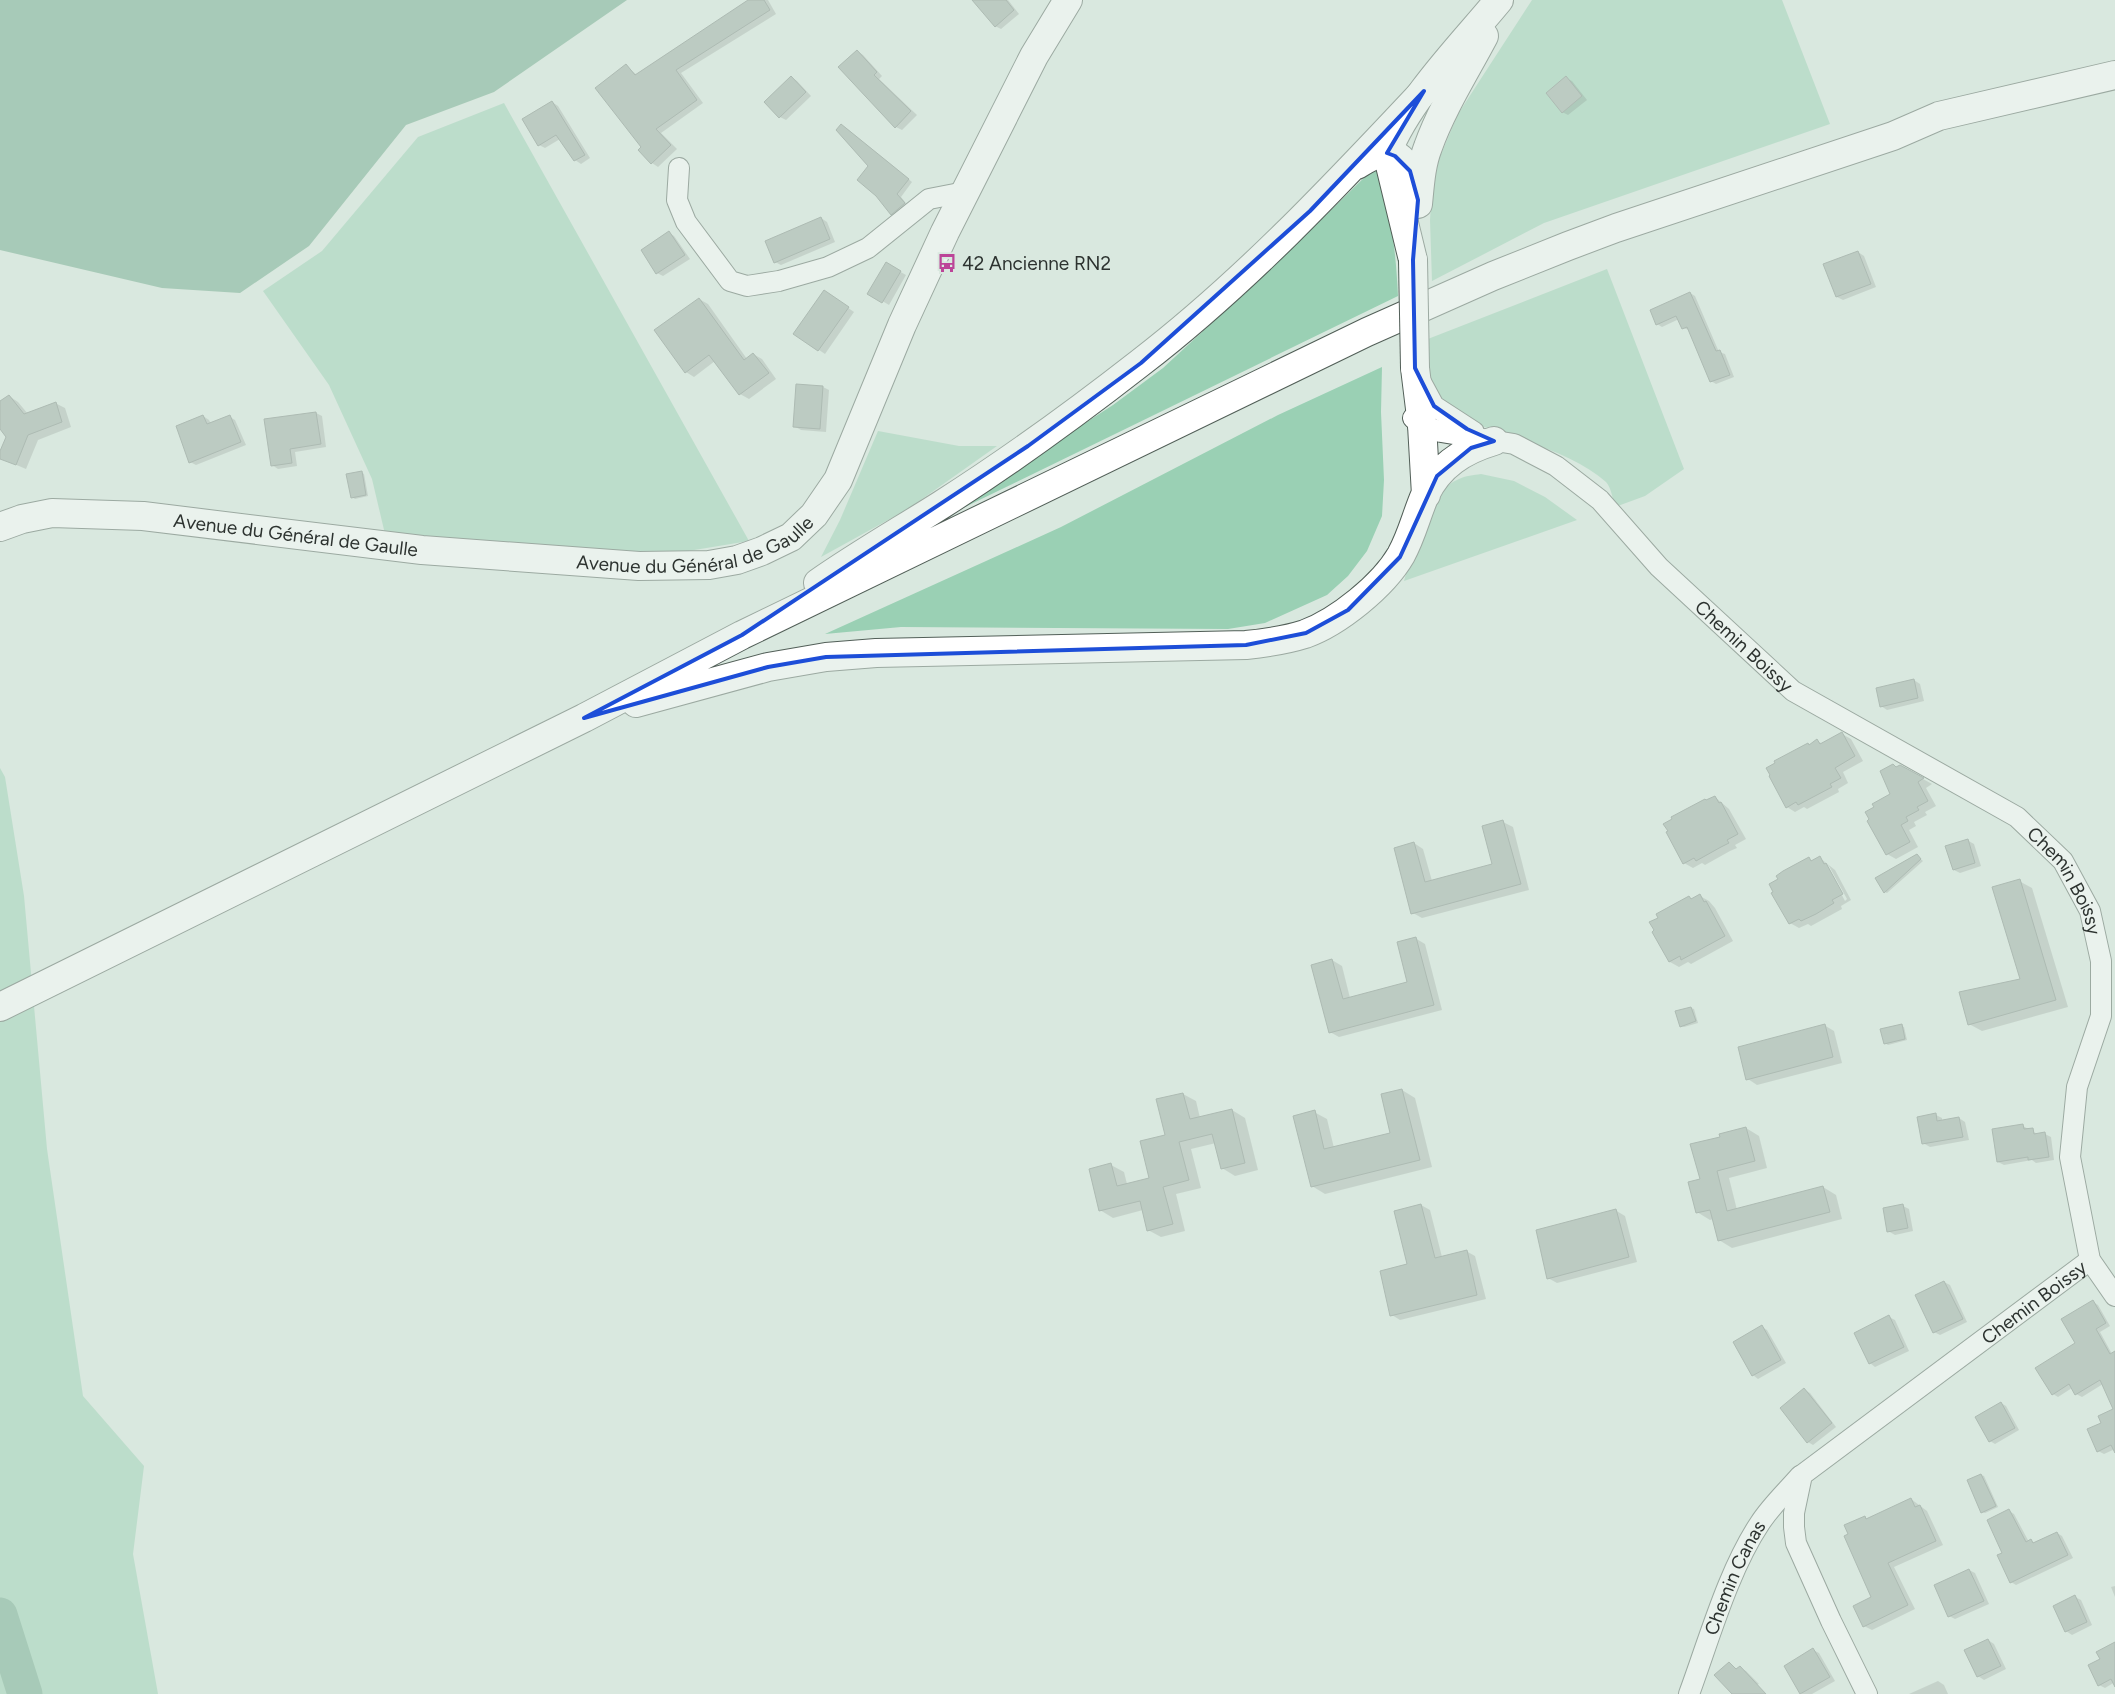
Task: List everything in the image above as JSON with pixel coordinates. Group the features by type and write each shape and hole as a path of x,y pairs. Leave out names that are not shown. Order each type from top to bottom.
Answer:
{"main road":[{"name":"Avenue du Général de Gaulle","path":"0,527 22,519 52,513 143,516 432,551 639,566 709,565 737,560 762,552 791,537 814,515 838,480 902,325 965,192 1034,56 1068,0"},
{"path":"742,635 862,553 942,504 1028,446 1141,363 1250,269 1352,167 1424,91 1499,0"},
{"path":"1426,495 1422,425 1415,368 1413,260 1420,176 1428,148 1439,122 1503,0"},
{"path":"0,1007 584,718 742,635 1308,360 1493,276 1616,228 1894,136 1939,116 2115,75"},
{"path":"1413,260 1387,153 1391,141 1424,91"},
{"path":"1894,136 1943,133 2115,94"},
{"path":"1352,167 1372,156 1387,153 1395,156 1405,164 1414,183 1418,200"},
{"path":"584,718 768,667 826,657 876,653 1236,646 1270,643 1306,633 1348,610 1379,583 1400,557 1414,530 1426,495 1437,476 1455,459 1471,448 1494,441"}],"street":[{"path":"679,168 677,200 686,222 730,280 747,286 779,281 828,267 868,248 929,199 965,192"},
{"path":"1415,368 1427,396 1434,406 1468,429 1494,441"},
{"name":"Chemin Boissy","path":"1422,425 1441,432 1514,444 1556,466 1575,479 1600,500 1658,567 1793,691 2018,817 2063,861 2090,912 2101,962 2100,1016 2077,1088 2070,1157 2090,1260 1802,1475"},
{"path":"2090,1260 2115,1296"},
{"path":"1802,1475 1794,1513 1796,1543 1831,1621 1867,1694"},
{"name":"Chemin Canas","path":"1689,1694 1734,1572 1747,1545 1761,1521 1802,1475"}],"highlighted area":[{"path":"1424,91 1387,153 1395,156 1410,171 1418,200 1413,260 1415,368 1434,406 1467,429 1494,441 1471,448 1437,476 1400,557 1348,610 1306,633 1246,645 826,657 768,667 584,718 742,635 1028,446 1141,363 1310,211"}],"shaded area":[{"path":"0,0 627,0 494,92 406,125 309,246 240,293 162,288 0,250"},
{"path":"1532,0 1782,0 1830,124 1544,223 1432,281 1430,220 1432,188 1436,166 1458,114"},
{"path":"504,103 749,541 676,553 598,551 385,534 372,479 329,385 263,291 322,251 418,137"},
{"path":"1373,169 1380,171 1387,202 1398,296 926,526 1113,405 1163,368 1279,261"},
{"path":"1607,269 1684,469 1645,496 1615,507 1608,484 1590,470 1551,450 1444,413 1415,344"},
{"path":"1382,367 1381,412 1384,480 1382,516 1367,551 1348,576 1327,595 1265,623 1228,629 901,627 825,634 1061,527 1278,415"},
{"path":"878,431 959,446 997,446 908,509 821,557 840,520"},
{"path":"1481,474 1514,481 1545,497 1577,520 1404,581 1416,539 1437,496 1447,486 1459,479"},
{"path":"0,768 5,777 24,896 47,1149 83,1396 144,1466 133,1554 158,1694 0,1694"}],"building":[{"path":"748,0 764,0 770,10 676,70 697,100 656,129 671,145 651,164 638,150 641,147 595,88 626,64 635,75"},
{"path":"972,0 1006,0 1014,10 995,27"},
{"path":"857,50 877,72 874,75 911,111 895,128 838,67"},
{"path":"791,76 806,92 779,118 764,102"},
{"path":"1566,76 1582,96 1562,113 1546,93"},
{"path":"552,101 585,155 574,161 556,135 538,146 522,119"},
{"path":"841,124 909,179 897,194 905,203 891,215 876,196 857,180 868,166 836,130"},
{"path":"821,217 830,239 774,263 765,241"},
{"path":"669,231 685,255 656,274 641,250"},
{"path":"1858,251 1871,284 1836,297 1823,264"},
{"path":"886,262 901,271 882,303 867,294"},
{"path":"824,290 849,307 818,351 793,334"},
{"path":"1690,292 1716,351 1720,350 1730,375 1710,382 1687,327 1682,329 1676,316 1656,325 1650,310"},
{"path":"699,298 744,360 753,353 769,373 739,395 709,355 685,373 654,330"},
{"path":"796,384 823,386 820,429 793,427"},
{"path":"9,395 24,414 56,402 62,422 28,435 16,465 0,459 0,451 6,437 0,429 0,401"},
{"path":"316,412 321,444 290,449 292,463 271,466 264,419"},
{"path":"203,415 207,424 230,415 241,442 189,463 176,426"},
{"path":"362,471 366,495 351,498 346,474"},
{"path":"1914,679 1918,698 1880,707 1876,688"},
{"path":"1842,732 1855,756 1835,768 1841,778 1830,784 1832,787 1798,805 1796,802 1786,808 1766,768 1775,763 1774,761 1808,743 1809,745 1817,739 1820,744"},
{"path":"1893,764 1896,767 1900,765 1924,778 1918,782 1928,801 1917,807 1919,810 1906,817 1908,821 1901,825 1910,842 1886,855 1867,821 1869,819 1865,812 1874,807 1872,804 1890,794 1880,771"},
{"path":"1715,796 1719,803 1721,802 1738,834 1727,840 1729,843 1696,861 1694,858 1683,864 1663,824 1672,819 1671,817 1705,799"},
{"path":"1503,820 1521,884 1411,914 1394,848 1414,842 1425,882 1492,864 1482,826"},
{"path":"1968,839 1975,863 1953,870 1945,846"},
{"path":"1917,854 1921,859 1884,893 1875,878"},
{"path":"1820,856 1824,864 1826,863 1843,894 1832,900 1834,903 1816,914 1789,924 1771,893 1773,892 1769,884 1778,879 1776,876 1783,871 1809,857 1811,861"},
{"path":"2020,879 2056,1000 1968,1025 1959,992 2020,979 1992,887"},
{"path":"1700,894 1704,902 1706,901 1725,936 1681,960 1680,956 1669,962 1652,932 1654,930 1649,922 1658,918 1656,914 1689,896 1691,899"},
{"path":"1416,937 1434,1005 1329,1033 1311,965 1332,959 1343,999 1407,982 1397,942"},
{"path":"1691,1007 1696,1021 1680,1027 1675,1011"},
{"path":"1825,1024 1833,1057 1746,1080 1738,1047"},
{"path":"1902,1024 1905,1039 1884,1044 1880,1029"},
{"path":"1402,1089 1420,1160 1311,1187 1293,1116 1315,1110 1324,1149 1390,1133 1381,1094"},
{"path":"1183,1093 1190,1119 1232,1109 1245,1163 1221,1169 1212,1134 1179,1142 1189,1180 1163,1187 1173,1224 1147,1231 1140,1201 1099,1211 1089,1169 1111,1163 1117,1186 1149,1178 1140,1141 1165,1135 1156,1099"},
{"path":"1936,1113 1937,1121 1959,1117 1963,1137 1922,1144 1917,1117"},
{"path":"2023,1124 2024,1129 2033,1128 2034,1134 2045,1132 2049,1157 2028,1160 2028,1157 1997,1162 1992,1129"},
{"path":"1746,1127 1755,1161 1717,1171 1727,1211 1823,1186 1830,1212 1718,1241 1710,1210 1696,1213 1688,1182 1700,1179 1690,1144 1720,1137 1719,1134"},
{"path":"1421,1204 1435,1258 1467,1250 1477,1295 1390,1316 1380,1271 1407,1264 1394,1211"},
{"path":"1903,1204 1908,1228 1887,1232 1883,1208"},
{"path":"1616,1209 1629,1257 1547,1279 1536,1230"},
{"path":"1944,1281 1963,1319 1933,1333 1915,1295"},
{"path":"2093,1300 2106,1323 2096,1329 2110,1354 2115,1351 2115,1453 2111,1445 2097,1452 2087,1429 2101,1423 2098,1416 2113,1409 2100,1380 2075,1395 2069,1384 2052,1395 2035,1368 2075,1343 2061,1319"},
{"path":"1889,1315 1904,1347 1869,1364 1854,1333"},
{"path":"1762,1325 1781,1360 1752,1376 1733,1342"},
{"path":"1804,1388 1832,1423 1807,1443 1780,1408"},
{"path":"2001,1402 2015,1428 1989,1442 1975,1417"},
{"path":"1981,1474 1996,1506 1981,1513 1967,1480"},
{"path":"1911,1498 1915,1507 1920,1505 1936,1541 1888,1563 1908,1605 1863,1627 1853,1606 1871,1597 1844,1536 1848,1534 1844,1525 1865,1516 1866,1519"},
{"path":"2009,1509 2026,1542 2031,1539 2033,1543 2057,1532 2068,1555 2010,1583 1997,1555 2002,1553 1987,1520"},
{"path":"1969,1569 1984,1601 1948,1617 1934,1585"},
{"path":"2075,1595 2087,1622 2065,1632 2053,1606"},
{"path":"1988,1639 2001,1666 1977,1677 1964,1650"},
{"path":"2115,1642 2115,1687 2111,1679 2098,1686 2088,1665 2100,1659 2096,1652"},
{"path":"1813,1648 1830,1677 1800,1694 1784,1666"},
{"path":"1729,1662 1736,1669 1740,1666 1766,1694 1732,1694 1714,1675"}],"waterway":[{"path":"0,1615 25,1694"}],"place":[{"name":"42 Ancienne RN2","path":"947,263"}]}
